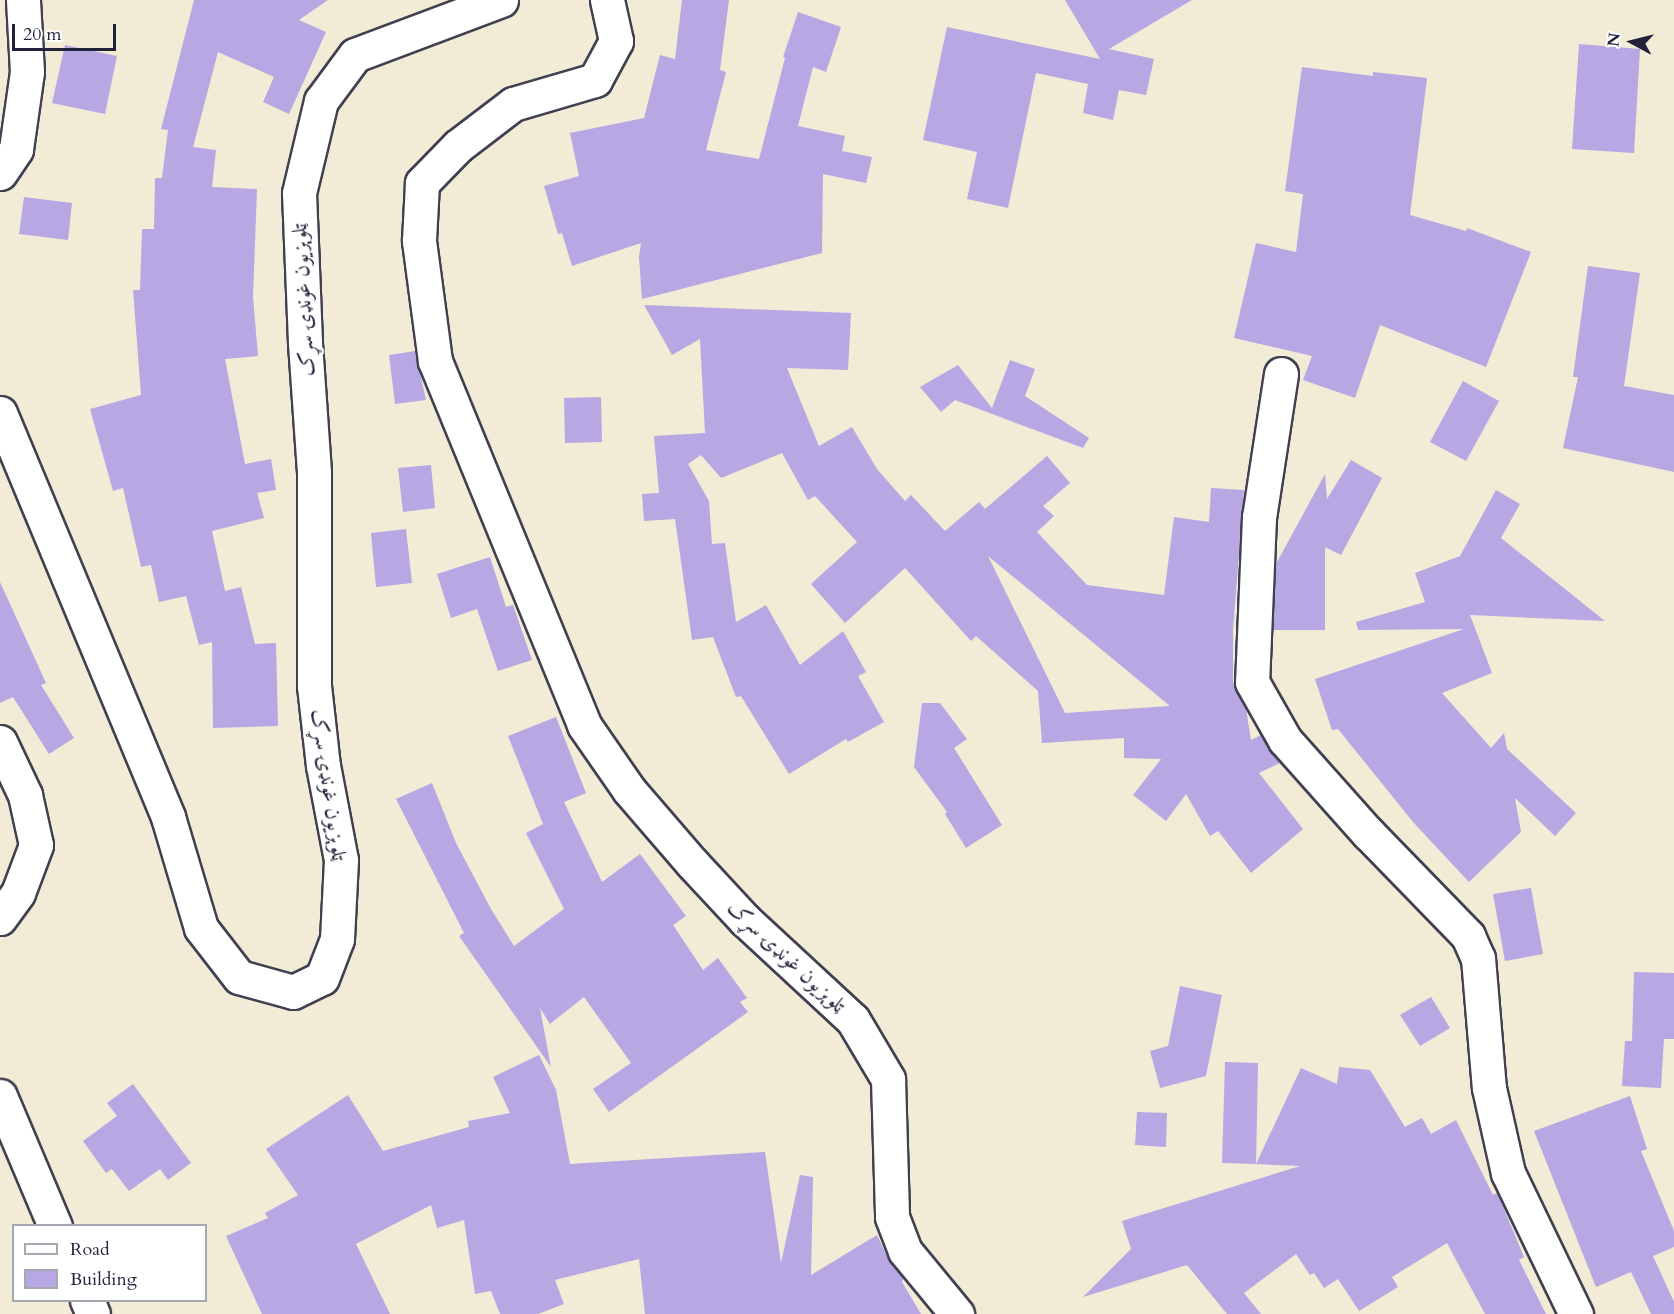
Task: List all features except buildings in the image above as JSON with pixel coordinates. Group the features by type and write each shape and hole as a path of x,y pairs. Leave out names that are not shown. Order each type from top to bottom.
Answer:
{"street":[{"path":"0,173 16,149 27,72 23,0"},
{"name":"ټلوېزيون غونډۍ سړک","path":"0,413 168,817 201,928 239,977 293,992 322,978 337,939 341,860 323,766 314,686 314,472 305,342 299,193 321,101 355,55 501,0"},
{"name":"ټلوېزيون غونډۍ سړک","path":"608,0 616,41 595,80 513,104 458,146 422,183 419,241 435,361 584,725 628,790 700,872 744,920 853,1020 888,1079 892,1217 904,1251 957,1314"},
{"path":"1281,374 1259,517 1252,682 1285,740 1368,833 1468,936 1478,958 1489,1088 1508,1173 1576,1314"},
{"path":"0,742 25,795 36,845 18,893 0,918"},
{"path":"0,1096 54,1224"}]}
